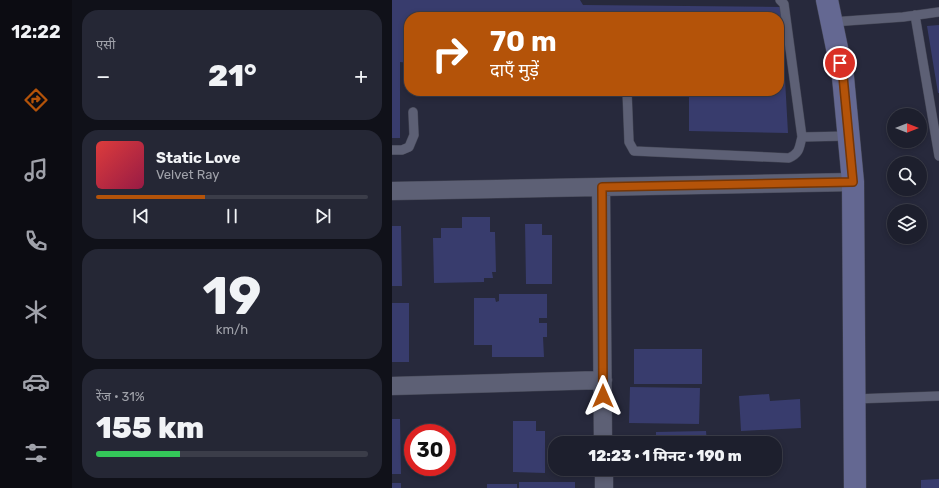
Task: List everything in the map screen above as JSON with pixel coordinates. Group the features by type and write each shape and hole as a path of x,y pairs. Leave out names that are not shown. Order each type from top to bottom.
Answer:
{"street":[{"path":"827,0 843,76 853,182 855,488"},
{"path":"392,191 853,182"},
{"path":"602,187 603,436"},
{"path":"392,386 603,380"},
{"path":"604,476 604,488"}],"lane":[{"path":"627,96 629,142 634,151 789,158 796,155 802,137 784,4 780,0"},
{"path":"832,22 939,12"},
{"path":"915,15 939,156"},
{"path":"392,150 402,150 409,147 414,135 413,112"},
{"path":"802,137 849,136"},
{"path":"854,399 939,396"}],"building":[{"path":"392,0 580,0 583,5 781,7 781,12 404,12 404,62 400,62 400,138 392,138"},
{"path":"939,25 939,93 938,93 927,26"},
{"path":"784,61 788,133 689,131 689,96 784,96"},
{"path":"462,217 490,217 490,232 495,232 496,272 492,272 493,278 484,278 484,282 434,283 433,238 441,238 441,228 462,228"},
{"path":"525,224 542,224 542,235 552,235 552,284 526,284"},
{"path":"392,226 401,226 402,286 392,286"},
{"path":"499,294 547,294 547,318 539,318 539,323 547,323 547,337 543,337 544,357 492,357 492,345 474,345 474,298 495,298 496,302 499,301"},
{"path":"392,303 409,303 409,362 392,362"},
{"path":"634,349 702,349 702,384 634,384"},
{"path":"630,387 700,388 699,424 629,423"},
{"path":"769,394 770,401 800,399 801,428 741,431 739,396"},
{"path":"392,419 400,419 401,474 392,474"},
{"path":"513,421 536,421 536,431 545,431 545,473 513,472"},
{"path":"706,431 706,436 635,436 656,435 656,432"},
{"path":"939,479 939,488 921,488 921,480"},
{"path":"519,482 575,482 575,488 519,488"},
{"path":"392,483 401,483 401,488 392,488"},
{"path":"487,484 517,484 517,488 487,488"}],"route":[{"path":"603,396 602,187 853,182 843,76 840,63"}]}
